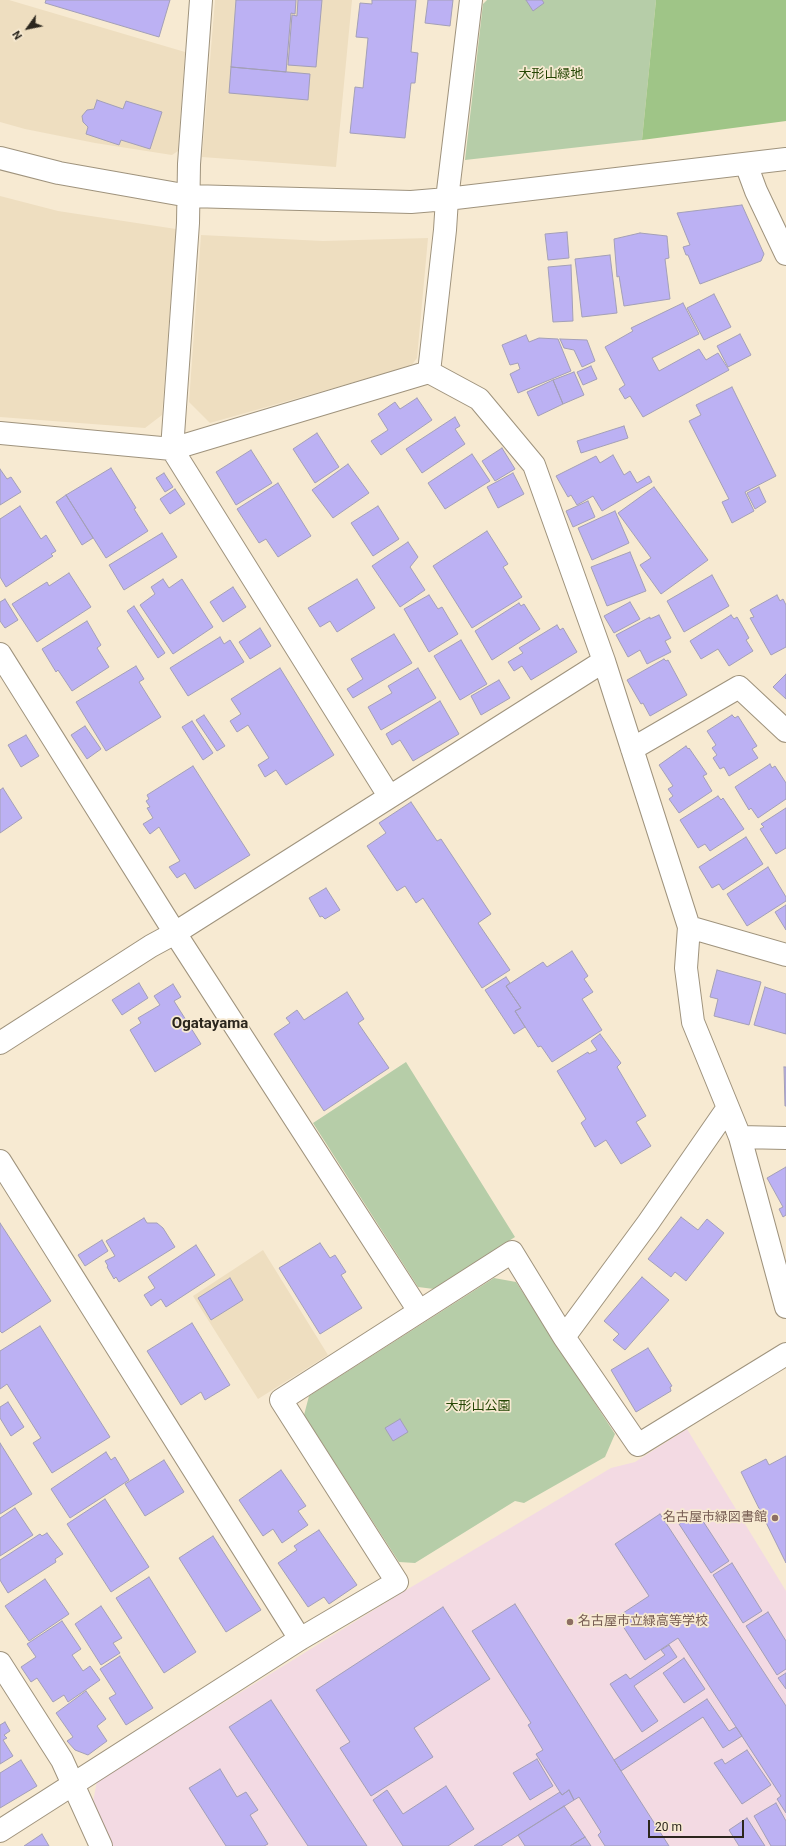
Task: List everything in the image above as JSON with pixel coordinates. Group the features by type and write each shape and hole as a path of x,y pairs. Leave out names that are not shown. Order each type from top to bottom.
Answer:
{"street":[{"path":"201,0 189,164 189,196 172,449 389,796"},
{"path":"429,372 446,230 447,199 471,0"},
{"path":"0,158 59,173 189,196 411,202 786,159"},
{"path":"746,164 756,191 786,254"},
{"path":"0,433 172,449 429,372 478,399 534,465 604,661 689,927 686,968 693,1022 740,1138 786,1307"},
{"path":"0,654 174,932 419,1311"},
{"path":"0,1043 151,946 604,661"},
{"path":"632,749 739,687 786,731"},
{"path":"689,927 786,955"},
{"path":"564,1337 648,1223 727,1108"},
{"path":"740,1138 786,1138"},
{"path":"0,1161 300,1639"},
{"path":"0,1831 300,1639 397,1582 281,1400 512,1252 564,1337 638,1445 786,1354"},
{"path":"0,1663 62,1760 101,1846"}],"shaded area":[{"path":"0,0 9,0 185,52 178,151 172,155 95,143 25,129 0,122"},
{"path":"215,0 352,0 336,167 202,157"},
{"path":"0,196 58,211 176,229 162,415 145,428 0,417"},
{"path":"201,235 323,241 428,238 417,358 411,366 210,423 189,402"},
{"path":"263,1250 328,1355 258,1399 193,1296"},
{"name":"名古屋市立緑高等学校","path":"687,1429 786,1591 786,1846 111,1846 92,1807 97,1781 403,1592 611,1468 635,1462"}],"green space":[{"name":"大形山緑地","path":"487,0 656,0 642,140 465,160 483,4"},
{"path":"656,0 786,0 786,121 642,140"},
{"path":"406,1062 515,1237 434,1289 418,1287 313,1123"},
{"name":"大形山公園","path":"494,1278 516,1282 615,1434 605,1457 524,1503 515,1501 415,1563 399,1562 304,1415 309,1396"}],"building":[{"path":"46,0 170,0 159,37 45,3"},
{"path":"236,0 296,0 295,14 291,13 286,72 231,67"},
{"path":"298,0 322,0 316,67 288,65 292,15 297,16"},
{"path":"372,0 416,0 411,52 418,53 415,83 411,83 405,138 350,133 355,87 363,88 368,38 356,37 360,3 372,4"},
{"path":"428,0 453,0 450,26 425,23"},
{"path":"526,0 542,0 544,3 533,11"},
{"path":"231,67 310,74 308,100 229,93"},
{"path":"97,100 123,109 126,101 162,112 150,149 121,140 119,145 86,134 88,127 83,122 82,116 87,110 94,109"},
{"path":"742,205 764,254 761,261 700,284 688,255 686,255 683,247 690,245 677,213"},
{"path":"567,232 569,258 548,260 545,234"},
{"path":"640,233 667,236 669,258 665,259 670,299 624,306 619,276 617,277 614,239"},
{"path":"610,255 617,313 582,317 575,259"},
{"path":"571,265 573,321 553,322 548,267"},
{"path":"714,294 731,327 704,340 687,308"},
{"path":"683,303 699,334 652,358 659,371 699,349 706,360 718,353 729,370 643,417 630,396 625,399 619,389 625,385 605,347 633,331 631,328"},
{"path":"740,334 751,355 728,367 717,346"},
{"path":"526,335 529,342 539,338 558,339 571,371 518,393 510,374 520,369 518,363 510,365 502,345"},
{"path":"560,339 587,340 595,361 582,367 574,350 564,348"},
{"path":"591,366 597,379 583,385 577,372"},
{"path":"574,372 584,395 563,404 553,380"},
{"path":"553,380 563,404 538,416 527,392"},
{"path":"732,387 776,476 745,492 754,511 732,523 722,502 729,499 689,421 701,415 696,405"},
{"path":"417,398 432,420 381,455 371,441 388,430 378,414 395,402 400,409"},
{"path":"455,417 460,426 455,429 465,444 422,473 406,449"},
{"path":"624,426 628,438 581,453 577,441"},
{"path":"317,433 339,467 315,483 293,449"},
{"path":"502,448 515,469 495,481 482,461"},
{"path":"251,450 272,483 236,505 216,472"},
{"path":"472,454 490,481 445,509 428,483"},
{"path":"613,455 624,475 630,471 637,483 649,476 652,482 602,511 593,496 577,505 571,495 568,497 556,476 596,456 600,463"},
{"path":"348,464 369,493 333,518 312,490"},
{"path":"111,468 136,508 134,509 148,531 106,558 66,495"},
{"path":"0,469 7,479 11,477 21,492 0,505"},
{"path":"164,473 173,487 165,492 156,478"},
{"path":"513,473 524,494 498,508 487,487"},
{"path":"278,483 311,536 278,557 266,539 259,543 237,509"},
{"path":"654,487 708,560 661,594 640,565 651,558 618,513"},
{"path":"759,487 766,502 755,509 747,493"},
{"path":"175,489 185,504 170,514 160,499"},
{"path":"66,495 93,538 82,545 56,502"},
{"path":"588,501 595,517 573,527 566,511"},
{"path":"20,506 41,539 46,535 56,551 51,554 53,556 6,587 0,577 0,519"},
{"path":"378,506 399,539 373,556 351,523"},
{"path":"615,511 629,543 592,560 578,528"},
{"path":"487,531 508,564 503,567 522,597 472,628 433,566"},
{"path":"162,533 177,557 124,590 109,565"},
{"path":"408,542 418,557 410,567 425,590 400,607 372,566"},
{"path":"630,552 646,591 607,606 591,567"},
{"path":"69,573 91,607 37,642 12,604 47,582 49,586"},
{"path":"712,575 729,606 684,632 667,601"},
{"path":"163,579 169,588 182,579 213,627 173,654 140,605 155,594 151,587"},
{"path":"357,579 375,608 337,632 330,621 320,627 308,608"},
{"path":"233,587 246,607 223,622 210,602"},
{"path":"429,595 438,609 442,607 458,634 429,652 404,609"},
{"path":"777,595 780,601 783,599 786,605 786,647 771,655 750,618 754,617 750,610"},
{"path":"5,599 18,620 5,628 0,621 0,602"},
{"path":"630,602 640,619 614,633 604,616"},
{"path":"519,603 521,606 524,604 540,629 492,660 475,631"},
{"path":"134,606 165,653 158,658 127,611"},
{"path":"659,615 671,638 665,641 671,652 647,664 640,650 628,657 616,635 650,617 650,619"},
{"path":"731,615 734,619 737,617 749,638 746,640 753,651 729,666 718,649 701,659 690,641"},
{"path":"87,621 101,645 97,648 109,667 72,691 58,670 56,672 42,649"},
{"path":"557,625 560,630 563,628 577,652 531,680 522,666 514,671 508,662 523,653 519,648"},
{"path":"260,628 271,646 250,659 239,642"},
{"path":"394,634 412,663 353,698 347,689 363,679 351,659"},
{"path":"220,637 224,644 230,640 244,662 188,696 170,668"},
{"path":"461,640 487,684 460,700 434,656"},
{"path":"664,659 666,661 668,660 687,695 650,716 627,680"},
{"path":"136,666 144,679 139,682 161,717 106,751 76,702"},
{"path":"280,668 334,755 286,785 276,770 265,777 258,765 269,758 248,725 237,732 230,721 241,714 231,699"},
{"path":"418,668 436,698 381,730 368,707 392,693 388,686"},
{"path":"786,674 786,699 773,687"},
{"path":"499,680 510,698 481,715 471,696"},
{"path":"440,701 459,734 413,761 400,740 392,745 386,734"},
{"path":"204,715 225,746 217,751 196,720"},
{"path":"732,715 735,718 738,716 757,746 752,749 758,758 729,776 724,767 720,769 713,758 717,755 712,748 716,745 707,731"},
{"path":"192,721 213,753 203,760 182,727"},
{"path":"85,726 101,749 87,759 71,735"},
{"path":"26,735 39,756 21,767 8,745"},
{"path":"686,746 707,774 703,776 712,791 679,813 669,799 673,796 668,789 673,786 659,765"},
{"path":"770,764 772,768 775,766 786,783 786,799 758,818 751,808 749,810 735,787"},
{"path":"193,766 250,855 195,889 185,873 177,878 169,867 180,861 159,827 150,834 143,824 153,818 147,808 150,807 146,801 149,799 147,795"},
{"path":"3,788 22,818 0,833 0,790"},
{"path":"718,796 721,800 723,798 744,829 710,851 705,844 698,848 680,820"},
{"path":"411,802 437,841 441,839 491,914 478,923 510,970 482,988 423,898 416,903 405,886 397,891 367,846 386,833 379,823"},
{"path":"786,808 786,848 776,854 760,829 764,827 761,824"},
{"path":"746,837 763,864 723,890 719,884 712,888 699,867"},
{"path":"768,867 786,897 786,901 747,926 727,894"},
{"path":"326,888 340,910 325,919 322,916 320,917 309,898"},
{"path":"786,905 786,930 775,912"},
{"path":"572,951 588,976 584,979 593,992 582,999 602,1030 552,1062 541,1046 538,1047 515,1011 521,1008 506,986 543,962 547,967"},
{"path":"717,970 761,982 749,1025 714,1016 718,999 710,997"},
{"path":"506,977 510,983 506,986 521,1008 515,1011 525,1027 514,1034 485,990"},
{"path":"139,983 148,998 122,1015 112,1000"},
{"path":"173,984 181,997 174,1001 201,1044 155,1072 130,1030 141,1023 138,1018 160,1005 154,996"},
{"path":"765,987 786,994 786,1034 754,1025"},
{"path":"347,992 364,1019 358,1023 389,1068 324,1111 274,1034 290,1023 286,1018 297,1010 304,1020"},
{"path":"600,1034 621,1063 617,1067 646,1116 636,1122 651,1146 621,1164 606,1140 595,1147 581,1123 586,1119 557,1071 588,1052 589,1054 597,1050 591,1041"},
{"path":"784,1067 786,1067 786,1106 785,1106"},
{"path":"786,1167 786,1215 783,1217 779,1209 783,1207 767,1178"},
{"path":"681,1217 698,1230 707,1219 724,1233 686,1281 675,1272 671,1277 648,1259"},
{"path":"144,1218 147,1223 157,1223 163,1228 175,1247 119,1282 116,1277 114,1279 105,1261 115,1256 106,1241"},
{"path":"0,1223 51,1301 2,1333 0,1331"},
{"path":"102,1240 108,1251 85,1266 78,1255"},
{"path":"320,1243 330,1258 335,1255 346,1272 341,1275 362,1308 320,1334 279,1268"},
{"path":"196,1245 215,1275 166,1307 161,1299 151,1306 144,1295 155,1288 148,1277"},
{"path":"642,1277 669,1300 625,1350 613,1340 619,1334 604,1321"},
{"path":"230,1278 243,1300 211,1320 198,1298"},
{"path":"192,1323 230,1385 205,1400 201,1392 181,1405 147,1351"},
{"path":"40,1326 110,1437 52,1473 33,1443 41,1438 7,1384 0,1389 0,1351"},
{"path":"648,1348 672,1386 670,1387 671,1391 636,1412 611,1370"},
{"path":"8,1402 24,1427 11,1436 0,1418 0,1407"},
{"path":"400,1419 408,1432 393,1441 385,1428"},
{"path":"0,1443 32,1494 0,1514"},
{"path":"106,1452 111,1460 115,1457 129,1480 70,1518 51,1489"},
{"name":"名古屋市緑図書館","path":"786,1456 786,1563 741,1472 766,1459 769,1465"},
{"path":"164,1460 184,1492 145,1516 125,1484"},
{"path":"281,1470 306,1506 298,1511 308,1525 282,1543 273,1529 263,1536 239,1500"},
{"path":"105,1499 149,1567 111,1592 67,1524"},
{"path":"15,1508 33,1535 0,1556 0,1518"},
{"path":"697,1512 729,1561 711,1573 679,1524"},
{"path":"660,1514 786,1706 786,1813 777,1799 781,1796 678,1638 645,1660 617,1617 649,1596 615,1544"},
{"path":"319,1530 357,1585 329,1604 324,1597 308,1607 278,1563 297,1550 294,1546"},
{"path":"47,1533 63,1554 55,1559 56,1562 8,1593 0,1580 0,1560 40,1534 42,1536"},
{"path":"213,1536 261,1610 226,1632 179,1558"},
{"path":"732,1563 762,1611 743,1623 713,1575"},
{"path":"149,1577 196,1652 164,1673 116,1598"},
{"path":"45,1579 69,1614 29,1641 5,1606"},
{"path":"515,1604 669,1846 605,1846 598,1835 601,1832 579,1797 574,1800 569,1790 562,1795 560,1792 536,1754 543,1750 528,1725 531,1723 472,1631"},
{"path":"101,1606 122,1638 113,1643 120,1653 101,1665 75,1624"},
{"path":"443,1607 490,1679 414,1728 433,1757 371,1796 340,1748 350,1742 316,1690"},
{"path":"768,1612 786,1641 786,1669 777,1675 746,1626"},
{"path":"62,1621 81,1649 72,1655 83,1671 90,1666 100,1680 68,1702 64,1695 53,1702 37,1678 31,1682 21,1667 36,1657 27,1644"},
{"path":"669,1645 677,1657 634,1686 658,1721 642,1732 610,1684 626,1674 630,1679 665,1655 661,1650"},
{"path":"120,1656 153,1708 126,1725 109,1698 116,1694 100,1669"},
{"path":"684,1658 705,1689 684,1703 663,1673"},
{"path":"786,1673 786,1689 778,1678"},
{"path":"86,1691 106,1719 97,1726 107,1741 88,1755 75,1750 67,1741 73,1737 56,1713"},
{"path":"707,1699 729,1731 736,1727 742,1736 723,1748 703,1717 621,1771 614,1760"},
{"path":"271,1700 367,1846 308,1846 229,1727"},
{"path":"5,1722 10,1731 4,1735 7,1738 3,1740 13,1756 0,1764 0,1725"},
{"path":"747,1750 771,1785 742,1804 714,1763 722,1759 725,1764"},
{"path":"537,1759 553,1786 530,1800 513,1773"},
{"path":"21,1760 37,1786 0,1808 0,1773"},
{"path":"220,1769 237,1797 246,1792 258,1810 250,1815 268,1844 264,1846 226,1846 189,1788"},
{"path":"446,1786 474,1829 448,1846 403,1846 373,1800 387,1790 403,1814"},
{"path":"569,1790 574,1800 501,1846 474,1846 560,1792 562,1795"},
{"path":"776,1803 786,1821 785,1846 771,1846 754,1816"},
{"path":"564,1806 585,1837 570,1846 525,1846 518,1835"},
{"path":"747,1818 765,1846 739,1846 729,1830"},
{"path":"42,1834 49,1846 24,1846"},
{"path":"585,1837 591,1846 570,1846"}],"place":[{"name":"名古屋市緑図書館","path":"775,1518"},
{"name":"名古屋市立緑高等学校","path":"570,1622"}],"district":[{"name":"Ogatayama","path":"210,1024"}]}
